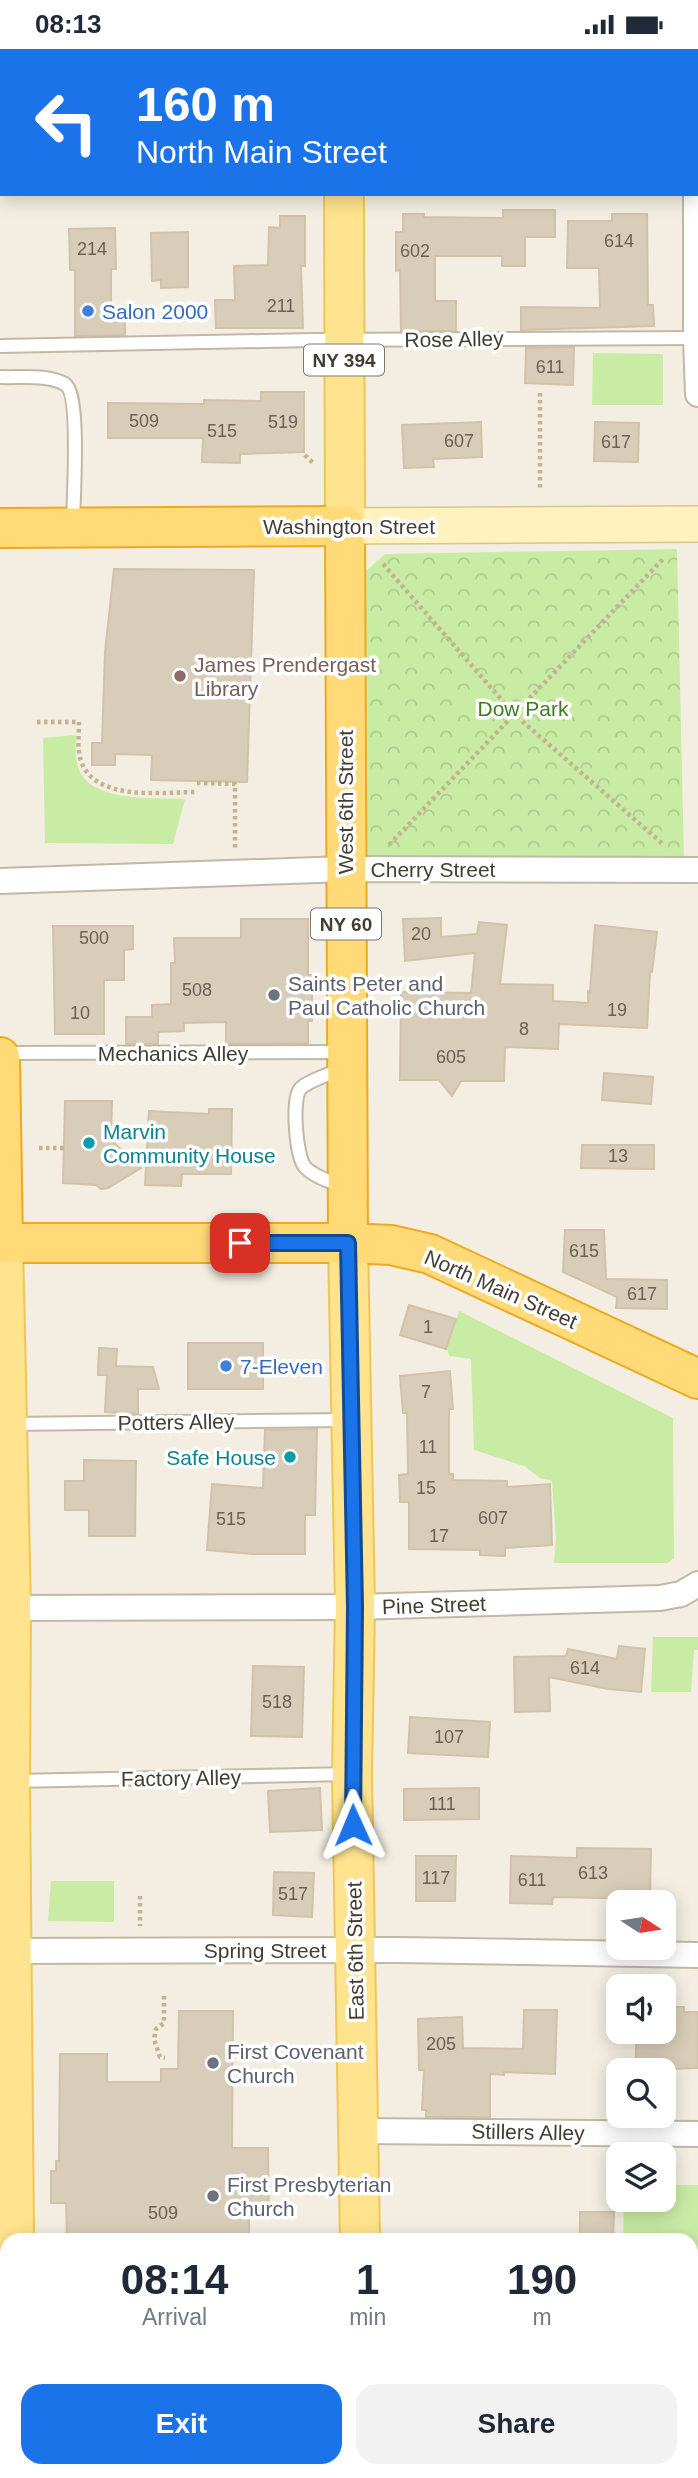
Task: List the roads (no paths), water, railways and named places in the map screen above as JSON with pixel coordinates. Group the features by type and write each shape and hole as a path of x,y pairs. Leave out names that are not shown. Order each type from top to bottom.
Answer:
{"highway":[{"name":"Washington Street","path":"0,528 345,526"},
{"name":"West 6th Street","path":"345,526 348,1243"},
{"path":"0,1055 1,1243"},
{"path":"348,1189 368,1215 402,1226 473,1259 471,1273"},
{"name":"North Main Street","path":"1,1243 391,1245 430,1254 698,1379"}],"main road":[{"name":"West 6th Street","path":"344,196 345,526"},
{"name":"Washington Street","path":"345,526 698,524"},
{"path":"1,1243 10,1781 6,1951 14,2233"},
{"name":"East 6th Street","path":"348,1243 355,1607 352,1774 360,2233"}],"street":[{"path":"696,196 698,394"},
{"name":"Cherry Street","path":"0,881 346,869 698,870"},
{"name":"Pine Street","path":"6,1608 355,1607 660,1598 681,1594 698,1584"},
{"name":"Spring Street","path":"6,1951 355,1950 698,1955"},
{"name":"Stillers Alley","path":"358,2131 698,2134"}],"lane":[{"name":"Rose Alley","path":"0,347 344,340 697,338"},
{"path":"0,377 47,379 65,384 71,389 75,425 73,528"},
{"name":"Mechanics Alley","path":"0,1055 347,1058"},
{"path":"347,1058 302,1087 297,1094 296,1115 299,1157 306,1169 348,1189"},
{"name":"Potters Alley","path":"3,1424 352,1420"},
{"name":"Factory Alley","path":"10,1781 352,1774"}],"place":[{"name":"Salon 2000","path":"88,311"},
{"name":"James Prendergast Library","path":"180,676"},
{"name":"Saints Peter and Paul Catholic Church","path":"274,995"},
{"name":"Marvin Community House","path":"89,1143"},
{"name":"7-Eleven","path":"226,1366"},
{"name":"Safe House","path":"290,1457"},
{"name":"First Covenant Church","path":"213,2063"},
{"name":"First Presbyterian Church","path":"213,2196"}],"park label":[{"name":"Dow Park","path":"523,708"}]}
